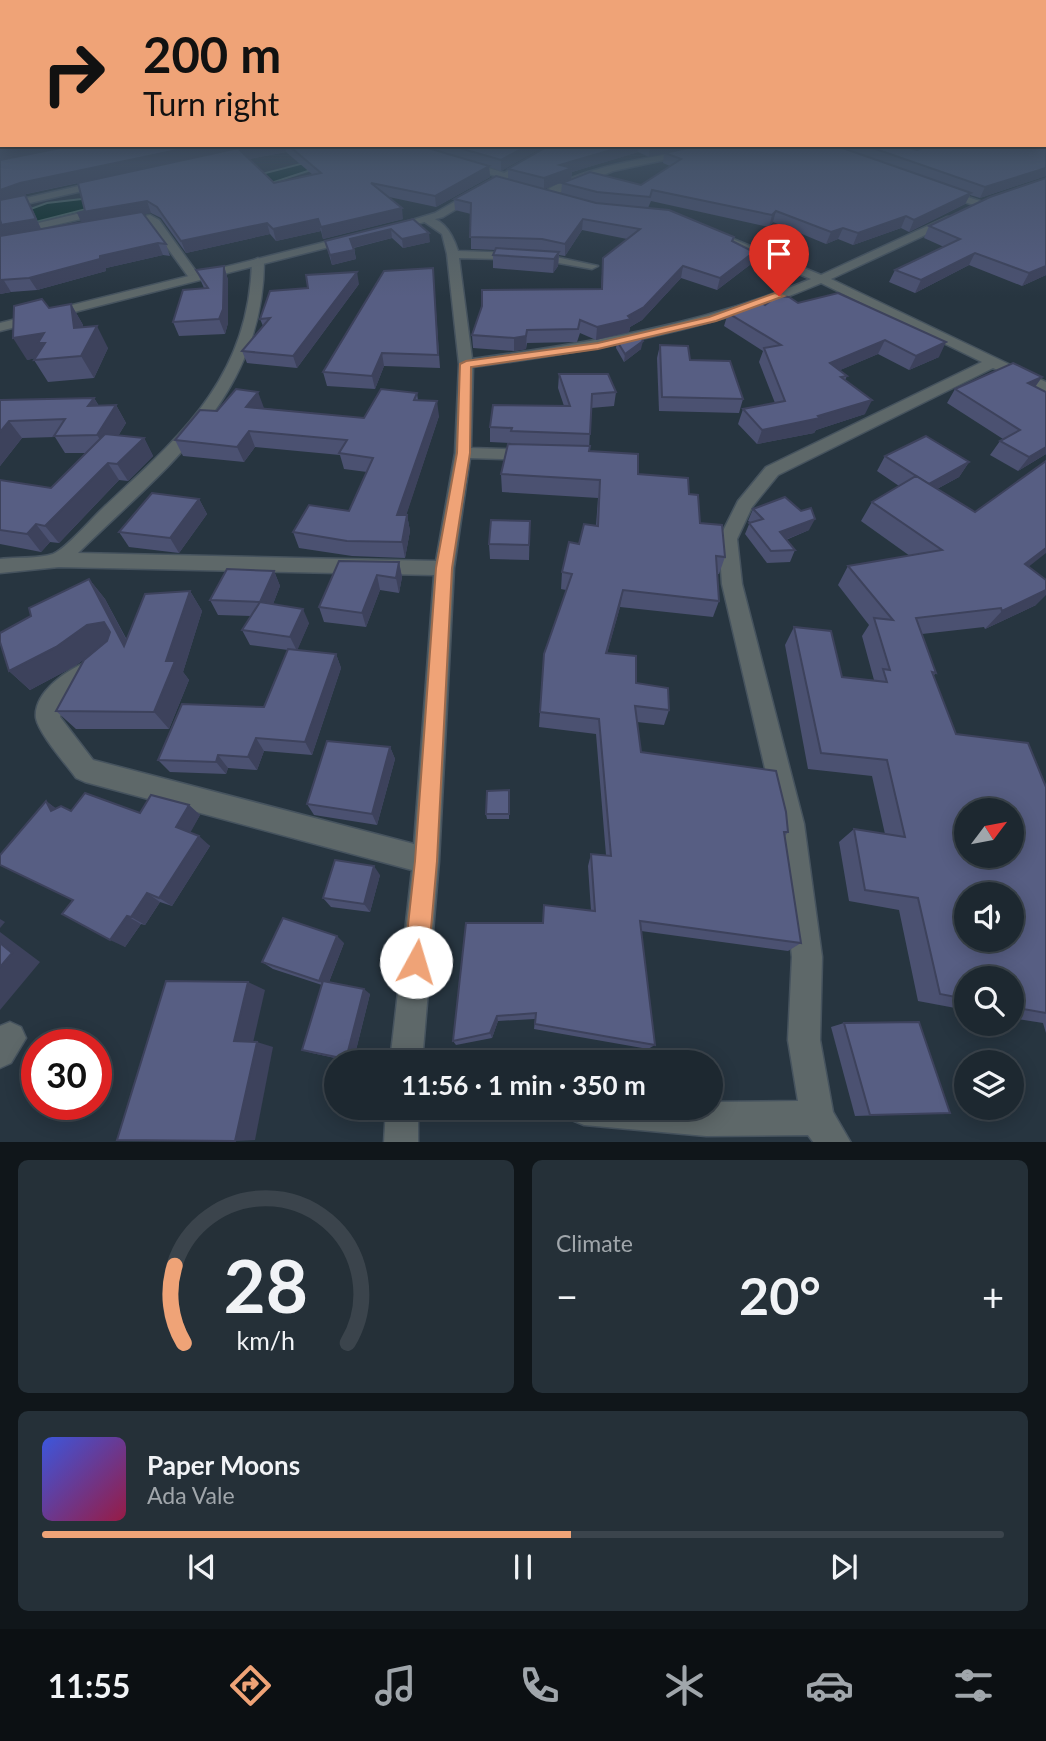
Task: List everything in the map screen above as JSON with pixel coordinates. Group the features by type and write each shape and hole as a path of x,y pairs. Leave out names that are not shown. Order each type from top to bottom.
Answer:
{"street":[{"path":"0,206 81,190"},
{"path":"375,232 427,219 479,190"},
{"path":"544,195 553,190"},
{"path":"938,190 980,204"},
{"path":"532,192 556,199"},
{"path":"466,364 598,346 712,319 824,280 993,200"},
{"path":"0,235 81,216"},
{"path":"112,224 142,219 155,222 194,277"},
{"path":"407,1050 426,861 444,568 463,453 466,364 453,254 447,233 427,219"},
{"path":"0,244 75,231"},
{"path":"708,232 824,280 1046,388"},
{"path":"0,327 362,235"},
{"path":"453,254 542,257 592,266"},
{"path":"59,560 203,415 234,370 259,286 258,261"},
{"path":"717,1120 826,1130 804,1040 807,957 790,824 732,584 728,539 744,505 772,471 992,363"},
{"path":"463,453 546,455"},
{"path":"0,566 59,560 444,568"},
{"path":"113,653 52,699 46,710 48,720 85,771 426,861"},
{"path":"401,1142 402,1120"}],"shaded area":[{"path":"158,190 249,190 213,202 98,206 0,231 0,220 47,203"}],"building":[{"path":"80,190 380,190 402,208 321,227 318,219 273,229 267,223 181,241 157,207 147,201 77,213 85,211"},
{"path":"407,190 445,190 435,196"},
{"path":"470,190 549,190 596,203 669,210 734,237 732,241 754,252 720,278 683,266 644,307 628,316 631,319 597,327 580,320 578,329 527,330 526,336 514,338 472,335 482,306 482,290 602,289 603,258 640,229 583,219 565,244 542,239 470,237 471,203 454,199"},
{"path":"590,190 652,190 650,197"},
{"path":"653,190 963,190 971,193 914,220 906,216 858,233 843,228 831,232 776,211 772,215"},
{"path":"1010,190 1046,190 1046,266 1029,273 975,253 921,280 895,270 960,239 929,226"},
{"path":"25,195 36,219 0,225 0,200"},
{"path":"142,212 166,244 158,243 100,256 100,259 29,278 0,280 0,236"},
{"path":"413,219 429,233 402,239 391,229 350,239 354,250 330,255 325,241"},
{"path":"496,248 559,252 554,259 493,255"},
{"path":"224,266 223,309 219,319 173,322 183,290 208,288 196,270"},
{"path":"433,268 438,355 382,353 372,376 323,372 384,271"},
{"path":"357,272 293,356 242,351 270,318 260,319 270,291 308,288 306,275"},
{"path":"838,293 946,342 916,356 885,340 830,363 847,376 841,377 872,400 818,416 820,418 762,430 743,409 785,401 764,348 781,345 728,313 760,302 765,305 777,296 789,297 798,303"},
{"path":"42,299 49,308 71,304 74,328 97,326 81,356 34,360 45,343 38,343 44,333 13,338 14,306"},
{"path":"639,336 643,341 625,354 617,341"},
{"path":"660,345 688,346 690,360 730,361 743,399 662,397"},
{"path":"1013,363 1042,377 1028,383 1046,392 1046,447 1029,457 1000,441 1020,430 955,389"},
{"path":"559,374 608,374 616,392 592,394 590,434 511,431 512,428 490,427 493,405 570,406"},
{"path":"236,389 258,392 246,407 364,418 381,389 417,393 414,400 437,401 397,515 407,515 402,542 347,541 293,532 309,505 349,511 373,458 339,453 347,440 249,431 237,447 175,440 200,410 217,411"},
{"path":"94,398 88,406 116,405 97,435 54,436 65,419 9,421 0,432 0,400"},
{"path":"105,434 144,438 117,464 108,463 45,526 36,524 27,534 0,530 0,480 51,488"},
{"path":"926,436 969,462 929,484 885,456"},
{"path":"508,444 590,446 589,451 638,454 638,474 688,478 689,494 698,495 700,523 722,525 725,557 716,556 719,601 623,590 606,653 636,656 636,683 668,688 669,710 635,706 641,752 776,771 786,812 788,832 784,832 801,943 640,921 655,1045 535,1024 536,1013 497,1016 490,1033 453,1041 466,923 543,923 544,905 595,911 591,854 611,856 599,719 540,712 544,654 572,574 562,572 569,542 579,544 584,524 598,526 600,480 501,474"},
{"path":"1046,461 1046,548 1025,564 1046,580 1046,590 1002,611 1001,608 916,618 936,673 932,672 956,734 1028,743 1046,787 1046,1013 1024,1009 1024,966 954,966 954,997 940,994 918,898 865,890 854,829 905,837 887,760 821,753 794,627 831,631 842,677 887,682 883,669 890,670 874,618 893,620 848,566 942,550 872,502 916,476 975,512"},
{"path":"152,493 199,499 170,538 119,532"},
{"path":"785,497 801,511 811,508 815,519 780,532 795,550 771,551 749,523 763,519 753,509"},
{"path":"491,520 530,521 529,545 489,544"},
{"path":"339,561 399,562 396,578 377,575 362,613 319,607"},
{"path":"227,569 274,571 260,602 210,600"},
{"path":"89,579 124,646 145,594 190,591 166,661 175,661 154,712 56,711 84,660 107,641 110,632 104,622 87,625 56,647 9,671 0,633 31,616 29,608"},
{"path":"260,602 303,609 290,637 242,630"},
{"path":"288,649 336,654 305,742 256,738 248,757 218,755 216,762 158,760 182,704 264,707"},
{"path":"327,741 390,747 372,814 307,804"},
{"path":"509,790 509,814 486,814 487,791"},
{"path":"85,793 140,813 151,795 189,805 176,827 199,836 159,898 147,893 131,917 127,916 110,940 62,914 73,900 0,865 0,855 46,801 51,811 61,806 71,811"},
{"path":"335,860 374,866 364,904 323,898"},
{"path":"283,918 337,936 319,981 262,962"},
{"path":"0,943 12,953 0,967"},
{"path":"166,981 248,982 234,1041 257,1042 235,1141 117,1140"},
{"path":"323,981 364,989 348,1050 324,1050 324,1054 302,1050"},
{"path":"919,1022 950,1113 870,1115 844,1023"}],"route":[{"path":"416,962 426,861 444,568 463,453 466,364 598,346 712,319 779,296"}]}
